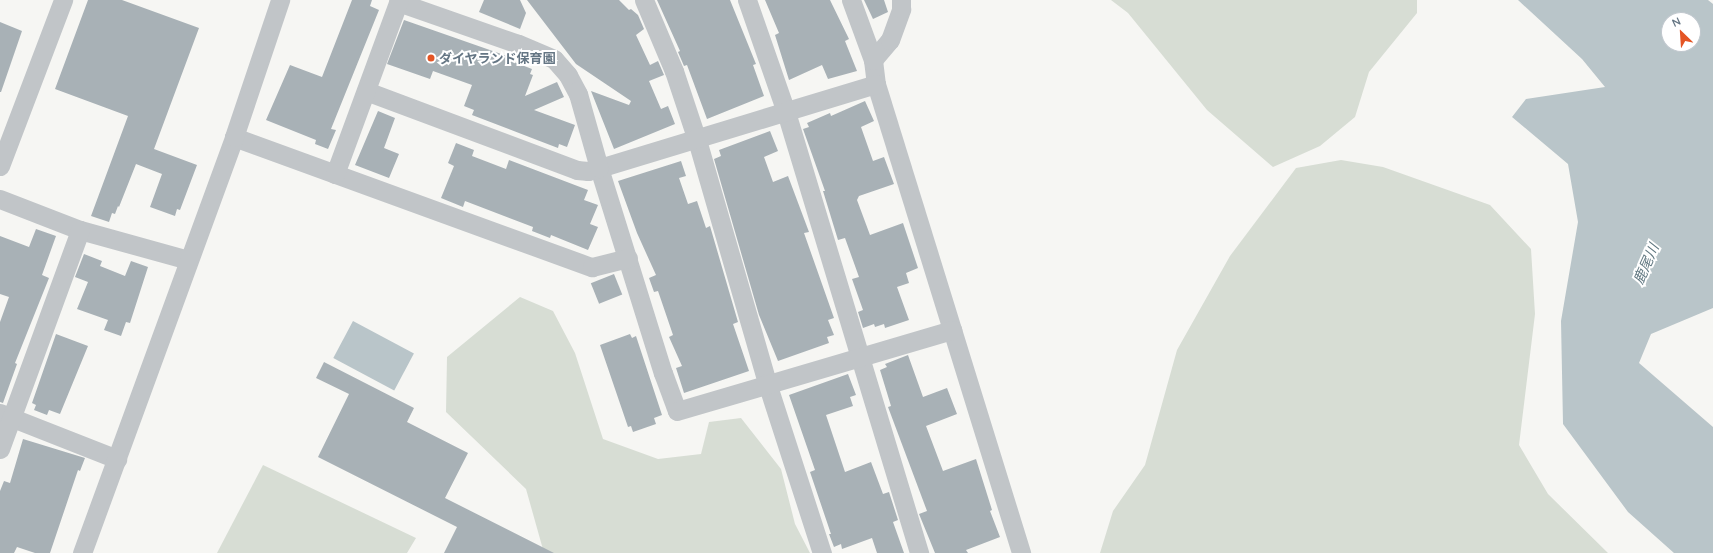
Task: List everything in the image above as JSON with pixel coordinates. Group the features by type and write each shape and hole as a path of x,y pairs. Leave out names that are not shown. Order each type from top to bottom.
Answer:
{"street":[{"path":"0,166 63,0"},
{"path":"82,553 234,137 280,0"},
{"path":"644,0 674,71 697,140 768,383 822,553"},
{"path":"747,0 786,112 919,553"},
{"path":"851,0 873,60 876,84 1021,553"},
{"path":"873,60 890,40 901,9 901,0"},
{"path":"336,174 399,1 518,44 554,59 568,74 578,94 599,168 628,258 662,373 678,411 768,383 952,330"},
{"path":"366,91 577,170 588,171 697,140 876,84"},
{"path":"234,137 592,267 628,258"},
{"path":"0,199 80,230 188,260"},
{"path":"0,449 6,415 80,230"},
{"path":"6,415 117,459"}],"shaded area":[{"path":"1111,0 1417,0 1417,13 1369,72 1355,117 1320,146 1273,167 1207,110 1128,13"},
{"path":"1341,160 1383,167 1490,205 1531,249 1535,314 1519,445 1548,494 1608,553 1100,553 1113,511 1145,465 1177,350 1230,256 1296,168"},
{"path":"520,297 553,311 575,353 603,439 658,459 701,454 709,422 741,418 781,469 795,524 810,553 544,553 526,489 446,412 447,357"},
{"path":"263,465 416,538 407,553 217,553"}],"water":[{"name":"鹿尾川","path":"1518,0 1708,0 1713,4 1713,308 1651,334 1639,363 1713,427 1713,553 1674,553 1628,512 1563,424 1561,321 1578,222 1568,164 1512,117 1526,99 1605,87 1582,59"},
{"path":"353,321 414,353 394,390 333,358"}],"building":[{"path":"88,0 122,0 199,28 154,149 197,165 180,210 177,209 175,216 150,207 162,174 136,164 119,207 118,206 115,214 112,213 109,222 91,216 128,116 55,89"},
{"path":"352,0 372,0 370,6 379,10 331,129 336,130 328,149 315,144 316,140 266,120 290,65 322,77"},
{"path":"484,0 520,0 526,13 520,29 479,12"},
{"path":"527,0 619,0 629,10 631,9 638,15 644,29 636,35 650,65 658,61 664,75 649,81 661,109 668,106 675,124 614,149 591,91 629,105 631,101 576,64"},
{"path":"657,0 730,0 756,64 753,65 764,96 707,119 687,65 684,66 678,52 680,51"},
{"path":"765,0 830,0 849,39 845,41 857,71 828,79 822,65 789,80 775,35 779,33"},
{"path":"864,0 884,0 888,12 873,19"},
{"path":"404,20 507,56 506,59 532,69 530,74 533,75 525,96 557,82 564,97 534,110 575,125 567,147 559,144 558,148 472,115 474,110 464,106 472,85 433,71 430,79 387,64"},
{"path":"0,22 22,31 1,92 0,92"},
{"path":"865,101 874,121 861,127 873,161 884,157 894,184 859,196 857,200 870,235 903,223 918,268 906,273 909,283 897,287 909,320 885,328 884,324 875,327 874,324 863,328 858,312 863,310 852,279 859,277 845,238 838,240 823,191 825,191 803,129 809,127 807,123 830,113 831,116"},
{"path":"378,111 395,118 384,148 399,154 389,178 355,165"},
{"path":"770,131 778,151 764,157 773,182 788,176 809,232 804,233 834,318 828,320 834,335 827,337 829,343 778,361 759,315 714,159 721,156 719,150"},
{"path":"456,143 474,150 472,156 506,169 509,160 588,190 584,200 598,205 590,224 598,227 588,250 551,235 550,238 532,231 533,227 465,201 463,207 441,198 454,166 448,163"},
{"path":"681,161 686,176 679,178 688,204 697,201 706,228 710,226 738,322 733,324 749,371 684,393 676,368 682,366 669,337 673,335 658,291 654,292 649,278 656,275 637,233 618,181"},
{"path":"36,229 56,236 42,275 49,278 15,363 17,364 3,403 0,402 0,322 9,297 0,294 0,236 29,247"},
{"path":"84,254 102,261 100,266 125,276 131,261 148,267 130,323 126,322 121,336 104,330 108,320 77,309 88,282 75,277"},
{"path":"614,274 622,294 599,304 591,283"},
{"path":"56,334 88,346 60,414 49,410 47,415 34,410 36,405 32,403"},
{"path":"630,334 632,338 636,336 662,415 654,418 656,424 633,432 631,426 628,427 600,345"},
{"path":"908,355 923,397 947,388 957,414 926,426 943,471 976,459 992,510 990,511 1000,537 966,550 968,553 935,553 919,514 927,511 888,407 891,406 880,370 887,367 885,364"},
{"path":"324,362 414,408 407,422 468,453 445,498 554,553 444,553 457,527 318,457 349,394 316,378"},
{"path":"848,374 856,395 850,397 853,406 826,415 845,472 871,462 883,494 889,492 898,520 893,522 904,553 877,553 872,538 842,549 841,544 834,547 829,534 831,534 810,472 815,470 789,395"},
{"path":"23,439 85,458 80,471 78,470 50,553 35,553 17,547 14,553 0,553 0,491 4,481 10,483"}],"place":[{"name":"ダイヤランド保育園","path":"431,58"}]}
